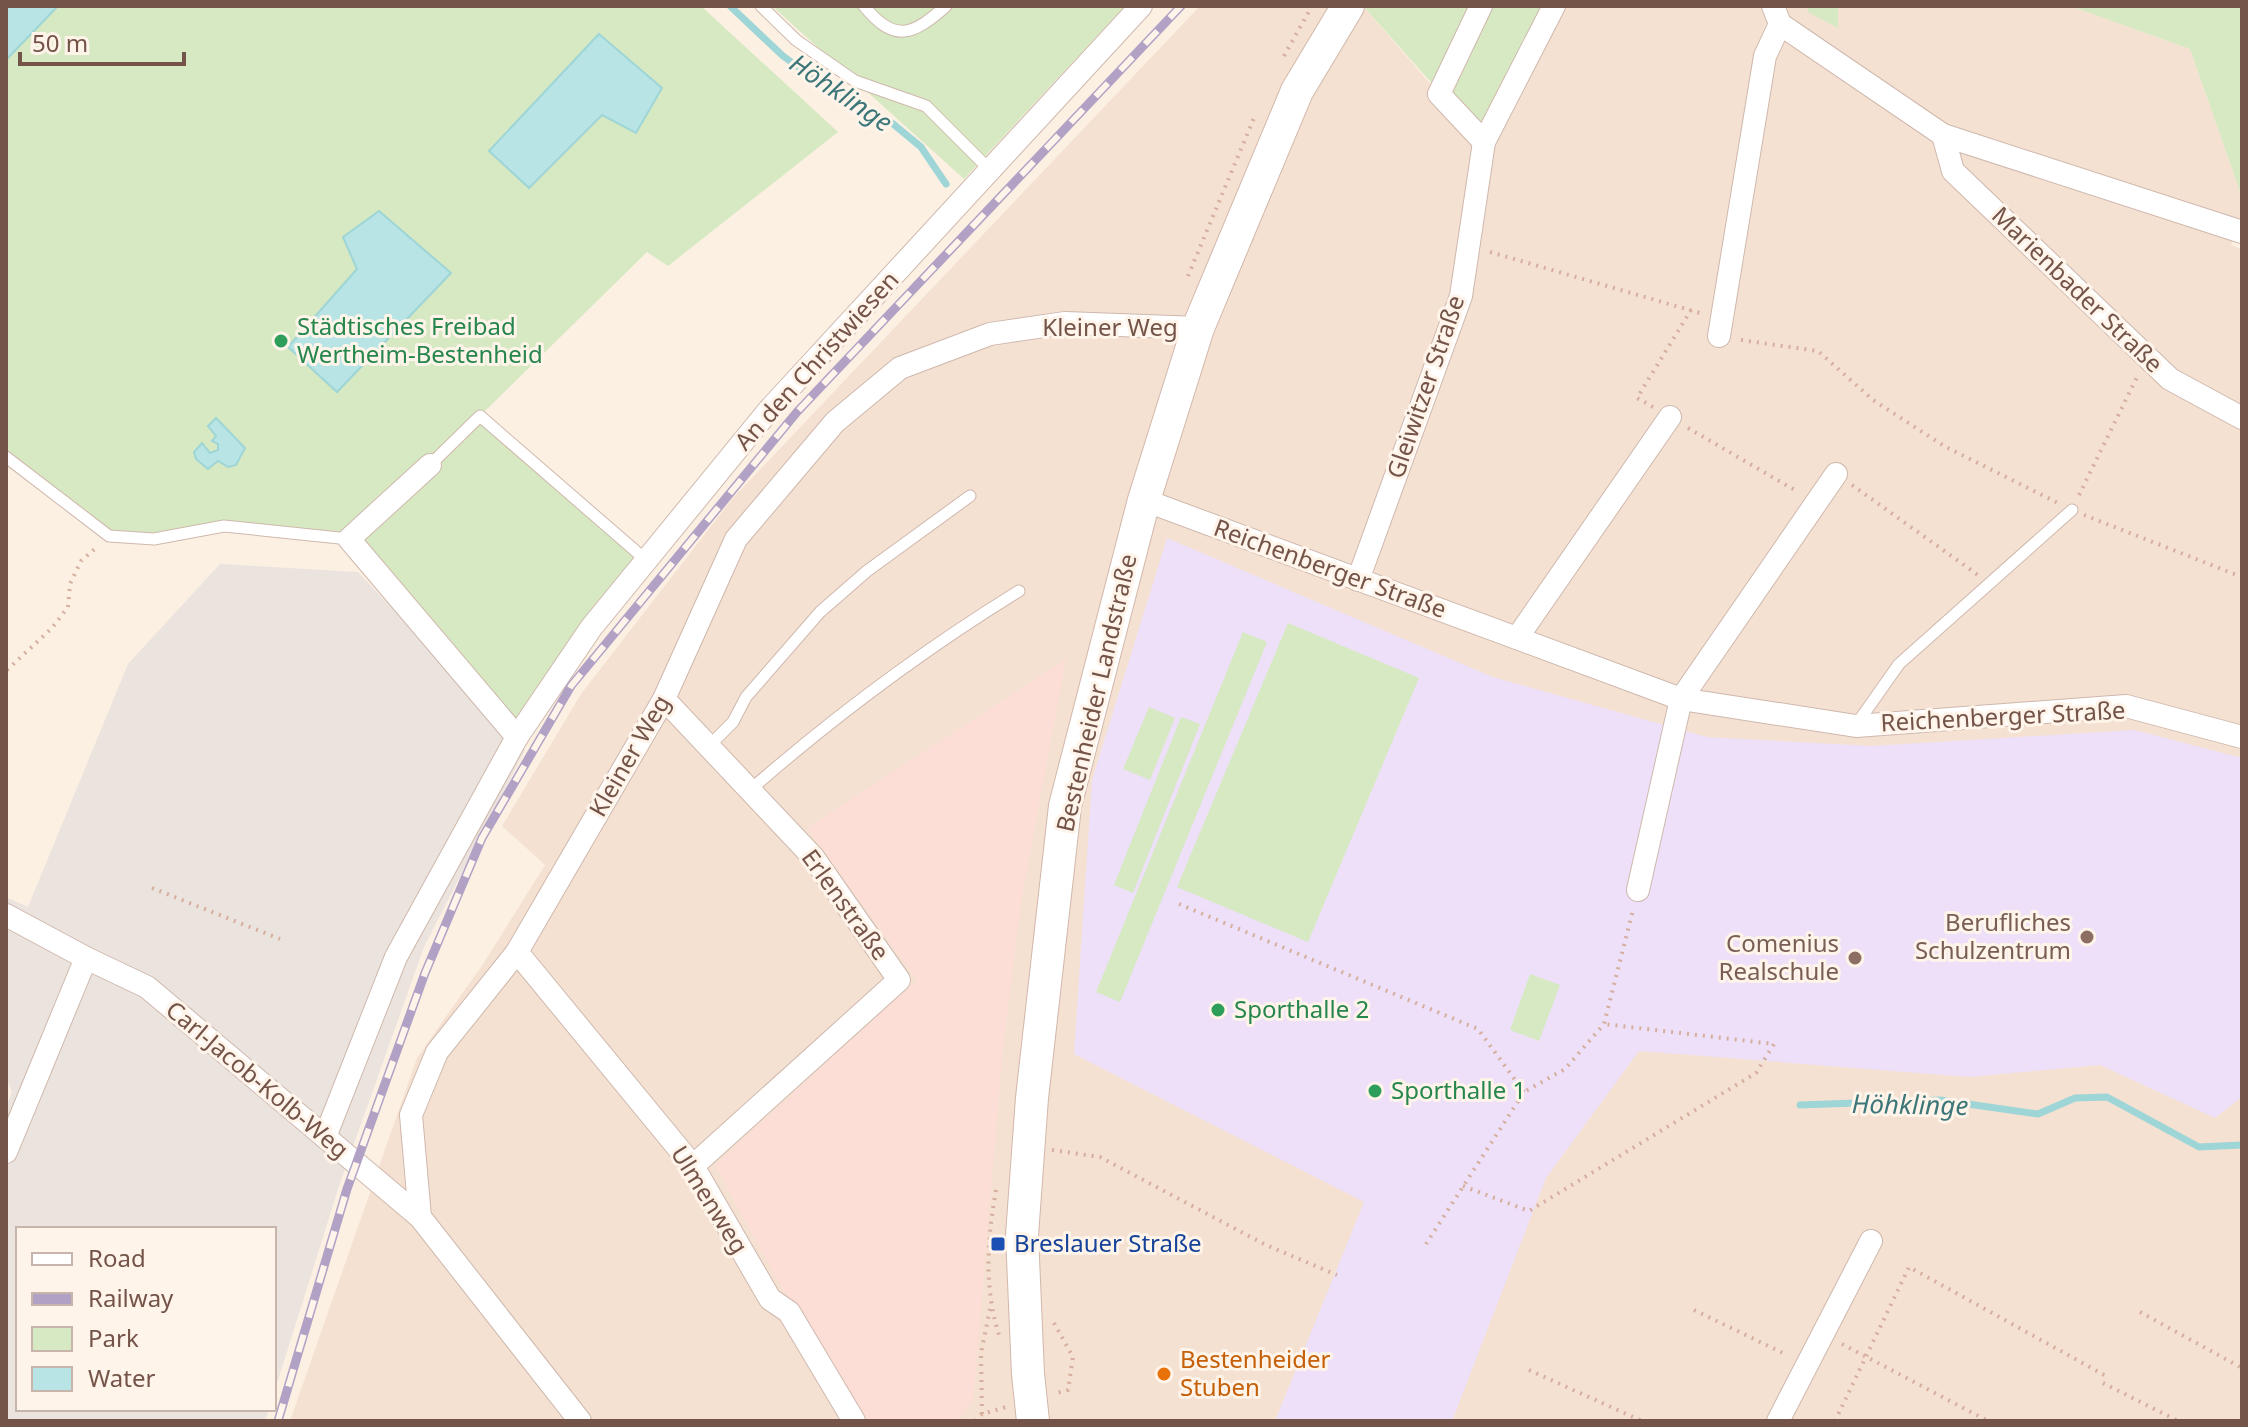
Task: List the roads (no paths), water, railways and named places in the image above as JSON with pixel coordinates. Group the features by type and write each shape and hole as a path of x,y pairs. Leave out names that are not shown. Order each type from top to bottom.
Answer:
{"main road":[{"name":"Bestenheider Landstraße","path":"1033,1421 1022,1235 1028,1147 1065,806 1144,500 1198,328 1297,91 1348,6"}],"street":[{"name":"An den Christwiesen","path":"325,1137 396,957 517,737 591,628 769,410 1141,6"},
{"path":"1481,6 1439,94 1484,142"},
{"name":"Gleiwitzer Straße","path":"1358,580 1461,296 1484,142 1554,6"},
{"path":"1721,327 1765,56 1776,15 1943,135 2242,232"},
{"name":"Marienbader Straße","path":"1943,135 1953,171 2170,379 2242,418"},
{"name":"Kleiner Weg","path":"420,1217 411,1115 437,1052 517,952 664,699 736,539 835,422 900,368 990,334 1065,323 1198,328"},
{"path":"1517,638 1670,417"},
{"path":"430,465 349,539 517,737"},
{"path":"1638,890 1681,699 1836,474"},
{"name":"Reichenberger Straße","path":"1144,500 1681,699 1856,726 2126,706 2242,737"},
{"name":"Erlenstraße","path":"664,699 813,857 899,980 693,1166"},
{"name":"Carl-Jacob-Kolb-Weg","path":"6,915 147,987 420,1217"},
{"name":"Ulmenweg","path":"517,952 693,1166 770,1299 789,1312 854,1421"},
{"path":"6,1152 86,958"},
{"path":"420,1217 580,1421"},
{"path":"1778,1421 1871,1241"}],"lane":[{"path":"761,6 796,40 855,81 926,106 990,170"},
{"path":"864,6 877,22 897,32 919,30 946,6"},
{"path":"430,465 480,416 646,560"},
{"path":"6,457 109,536 154,539 224,526 349,539"},
{"path":"709,746 733,722 746,697 820,612 867,571 970,496"},
{"name":"Reichenberger Straße","path":"1856,726 1899,664 2072,510"},
{"path":"750,790 820,730 923,651 1019,591"}],"water":[{"path":"6,6 58,6 6,60"},
{"path":"599,34 662,88 636,133 602,115 529,188 489,151"},
{"path":"379,211 451,273 337,392 288,347 357,269 343,237"},
{"path":"216,418 245,448 236,465 228,467 218,461 208,469 196,459 194,452 202,443 210,453 218,450 218,444 212,441 216,436 208,426"}],"waterway":[{"name":"Höhklinge","path":"730,6 783,56 845,101 892,123 921,147 946,184"},
{"name":"Höhklinge","path":"1800,1105 1940,1100 2038,1114 2075,1098 2107,1097 2199,1147 2242,1145"}],"railway":[{"path":"278,1421 347,1189 425,973 482,838 571,686 797,412 1181,6"}],"place":[{"name":"Städtisches Freibad Wertheim-Bestenheid","path":"281,341"},
{"name":"Berufliches Schulzentrum","path":"2087,937"},
{"name":"Comenius Realschule","path":"1855,958"},
{"name":"Sporthalle 2","path":"1218,1010"},
{"name":"Sporthalle 1","path":"1375,1091"},
{"name":"Breslauer Straße","path":"998,1244"},
{"name":"Bestenheider Stuben","path":"1164,1374"}]}
